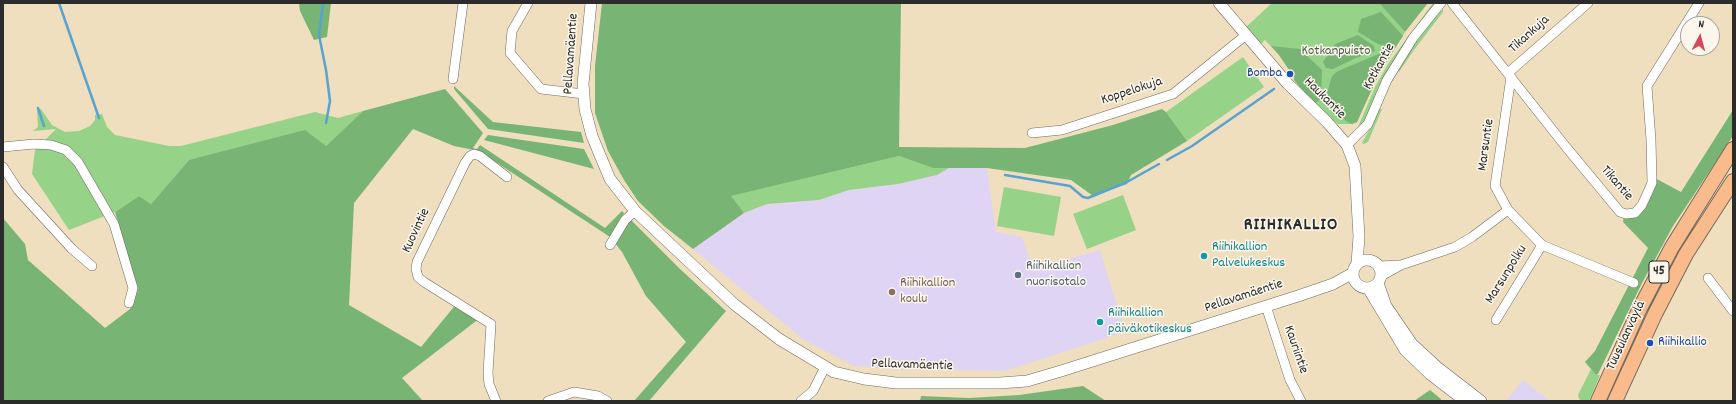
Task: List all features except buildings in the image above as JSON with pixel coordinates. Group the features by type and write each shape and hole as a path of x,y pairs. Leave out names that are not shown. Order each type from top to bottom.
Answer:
{"main road":[{"name":"Tuusulanväylä","path":"1598,401 1640,308 1672,247 1733,149"},
{"name":"Tuusulanväylä","path":"1615,401 1655,314 1686,254 1733,181"}],"street":[{"path":"453,79 462,3"},
{"path":"528,3 512,31 510,53 541,89 584,94"},
{"name":"Pellavamäentie","path":"591,3 583,78 585,109 592,136 610,179 635,211 752,319 779,339 825,367 847,376 896,383 1020,382 1061,371 1333,284 1355,273 1361,261 1370,260"},
{"name":"Haukantie","path":"1219,3 1287,83 1327,122 1347,145 1355,166 1359,237 1355,273"},
{"name":"Kotkantie","path":"1347,145 1368,124 1387,80 1413,38 1441,3"},
{"name":"Tikantie","path":"1452,3 1566,147 1620,212 1626,214 1635,213 1642,204 1652,183 1651,140 1647,86 1699,3"},
{"name":"Tikankuja","path":"1510,75 1588,3"},
{"name":"Koppelokuja","path":"1032,133 1062,130 1172,94 1246,35"},
{"name":"Marsuntie","path":"1510,75 1495,186 1508,210 1542,245 1634,283"},
{"path":"3,146 34,144 51,145 66,150 78,162 114,224 133,288 129,302"},
{"name":"Kuovintie","path":"496,401 489,384 488,373 491,324 424,282 418,277 416,270 417,262 464,163 470,156 474,154 480,156 507,177"},
{"path":"3,167 18,190 72,248 92,266"},
{"path":"1355,273 1359,286 1377,279 1401,265 1444,252 1472,237 1508,210"},
{"path":"610,245 625,220 635,211"},
{"name":"Haukantie","path":"1359,237 1370,260"},
{"name":"Marsunpolku","path":"1496,320 1542,245"},
{"path":"1370,260 1405,350 1430,374 1465,401"},
{"path":"1708,278 1733,311"},
{"path":"1377,279 1386,306 1412,344 1437,367 1481,401"},
{"name":"Kauriintie","path":"1266,306 1290,380 1301,401"},
{"path":"801,401 813,391 825,367"},
{"path":"548,401 574,392 598,396 607,401"}],"shaded area":[{"name":"Riihikallion koulu","path":"949,168 987,168 996,232 1022,237 1033,270 1100,250 1125,332 1005,371 887,369 854,366 804,340 693,249 744,213 767,204 819,200 849,190 898,184 937,175"},
{"path":"1523,380 1550,401 1506,401"}],"green space":[{"path":"299,3 331,3 327,37 314,40 300,11"},
{"path":"602,3 901,3 899,147 1025,148 1113,125 1162,109 1166,112 1187,141 1131,175 1127,184 1093,196 1071,180 987,168 933,168 899,156 731,196 744,213 693,249 664,226 638,201 624,180 608,151 595,113 595,66"},
{"name":"Kotkanpuisto","path":"1272,3 1379,3 1405,32 1376,80 1357,122 1352,124 1338,124 1314,104 1294,80 1294,77 1279,55 1265,40 1261,44 1245,28"},
{"path":"1379,3 1428,3 1405,32"},
{"path":"1433,3 1436,3 1390,66 1378,89 1365,121 1358,127 1375,87 1388,64"},
{"path":"1443,9 1443,12 1399,72 1398,70 1412,46"},
{"path":"1381,12 1403,36 1395,48 1378,44 1358,32 1361,19"},
{"path":"1358,35 1374,46 1375,51 1333,69 1326,68 1323,62 1335,44"},
{"path":"1271,46 1300,49 1322,70 1321,99 1314,104 1294,80 1294,77"},
{"path":"1381,53 1389,57 1376,80 1357,122 1352,124 1346,121 1329,101 1327,93 1332,76 1338,71"},
{"path":"1243,57 1264,87 1187,141 1166,112"},
{"path":"454,86 493,122 581,132 584,143 488,129 454,89"},
{"path":"445,89 483,133 473,148 477,149 480,145 605,228 622,211 624,213 610,237 479,151 454,146 413,129 354,203 349,305 421,347 457,303 480,318 402,378 423,401 3,401 3,218 25,244 28,260 105,328 130,309 137,286 115,212 139,196 151,204 189,160 305,130 326,146 363,111"},
{"path":"41,109 52,125 65,132 79,131 90,126 95,120 95,115 102,114 107,127 115,135 169,146 181,146 315,112 338,118 363,111 326,146 189,160 151,204 139,196 115,212 69,230 32,174 35,150 56,129 33,131 38,127 37,110"},
{"path":"1378,109 1382,109 1368,142 1364,144 1362,143"},
{"path":"1733,110 1733,136 1673,226 1642,283 1598,374 1596,375 1585,362 1595,351 1648,248 1623,222 1624,216 1635,214 1653,177 1681,192"},
{"path":"488,135 584,149 594,169 484,140"},
{"path":"899,156 933,168 949,168 937,175 898,184 849,190 819,200 767,204 744,213 730,196"},
{"path":"1004,187 1061,197 1054,236 997,226"},
{"path":"1123,195 1136,230 1087,249 1073,214"},
{"path":"631,220 680,269 726,311 649,401 634,401 686,342 646,296 622,252 615,243 627,223"},
{"path":"1591,369 1596,375 1600,375 1589,401 1582,401 1579,399 1578,395"},
{"path":"1083,386 1106,401 920,401 921,396 969,398 1019,395"},
{"path":"1430,390 1441,399 1440,401 1414,401"}],"waterway":[{"path":"59,3 99,118"},
{"path":"323,3 319,35 330,101 326,123"},
{"path":"1167,160 1192,146 1274,89"},
{"path":"38,108 44,126"},
{"path":"1005,175 1070,186 1083,197 1088,198 1127,182 1159,164"}],"place":[{"name":"Bomba","path":"1290,74"},
{"name":"Riihikallion Palvelukeskus","path":"1204,256"},
{"name":"Riihikallion nuorisotalo","path":"1018,275"},
{"name":"Riihikallion koulu","path":"892,292"},
{"name":"Riihikallion päiväkotikeskus","path":"1100,322"},
{"name":"Riihikallio","path":"1650,343"}],"district":[{"name":"RIIHIKALLIO","path":"1291,227"}]}
